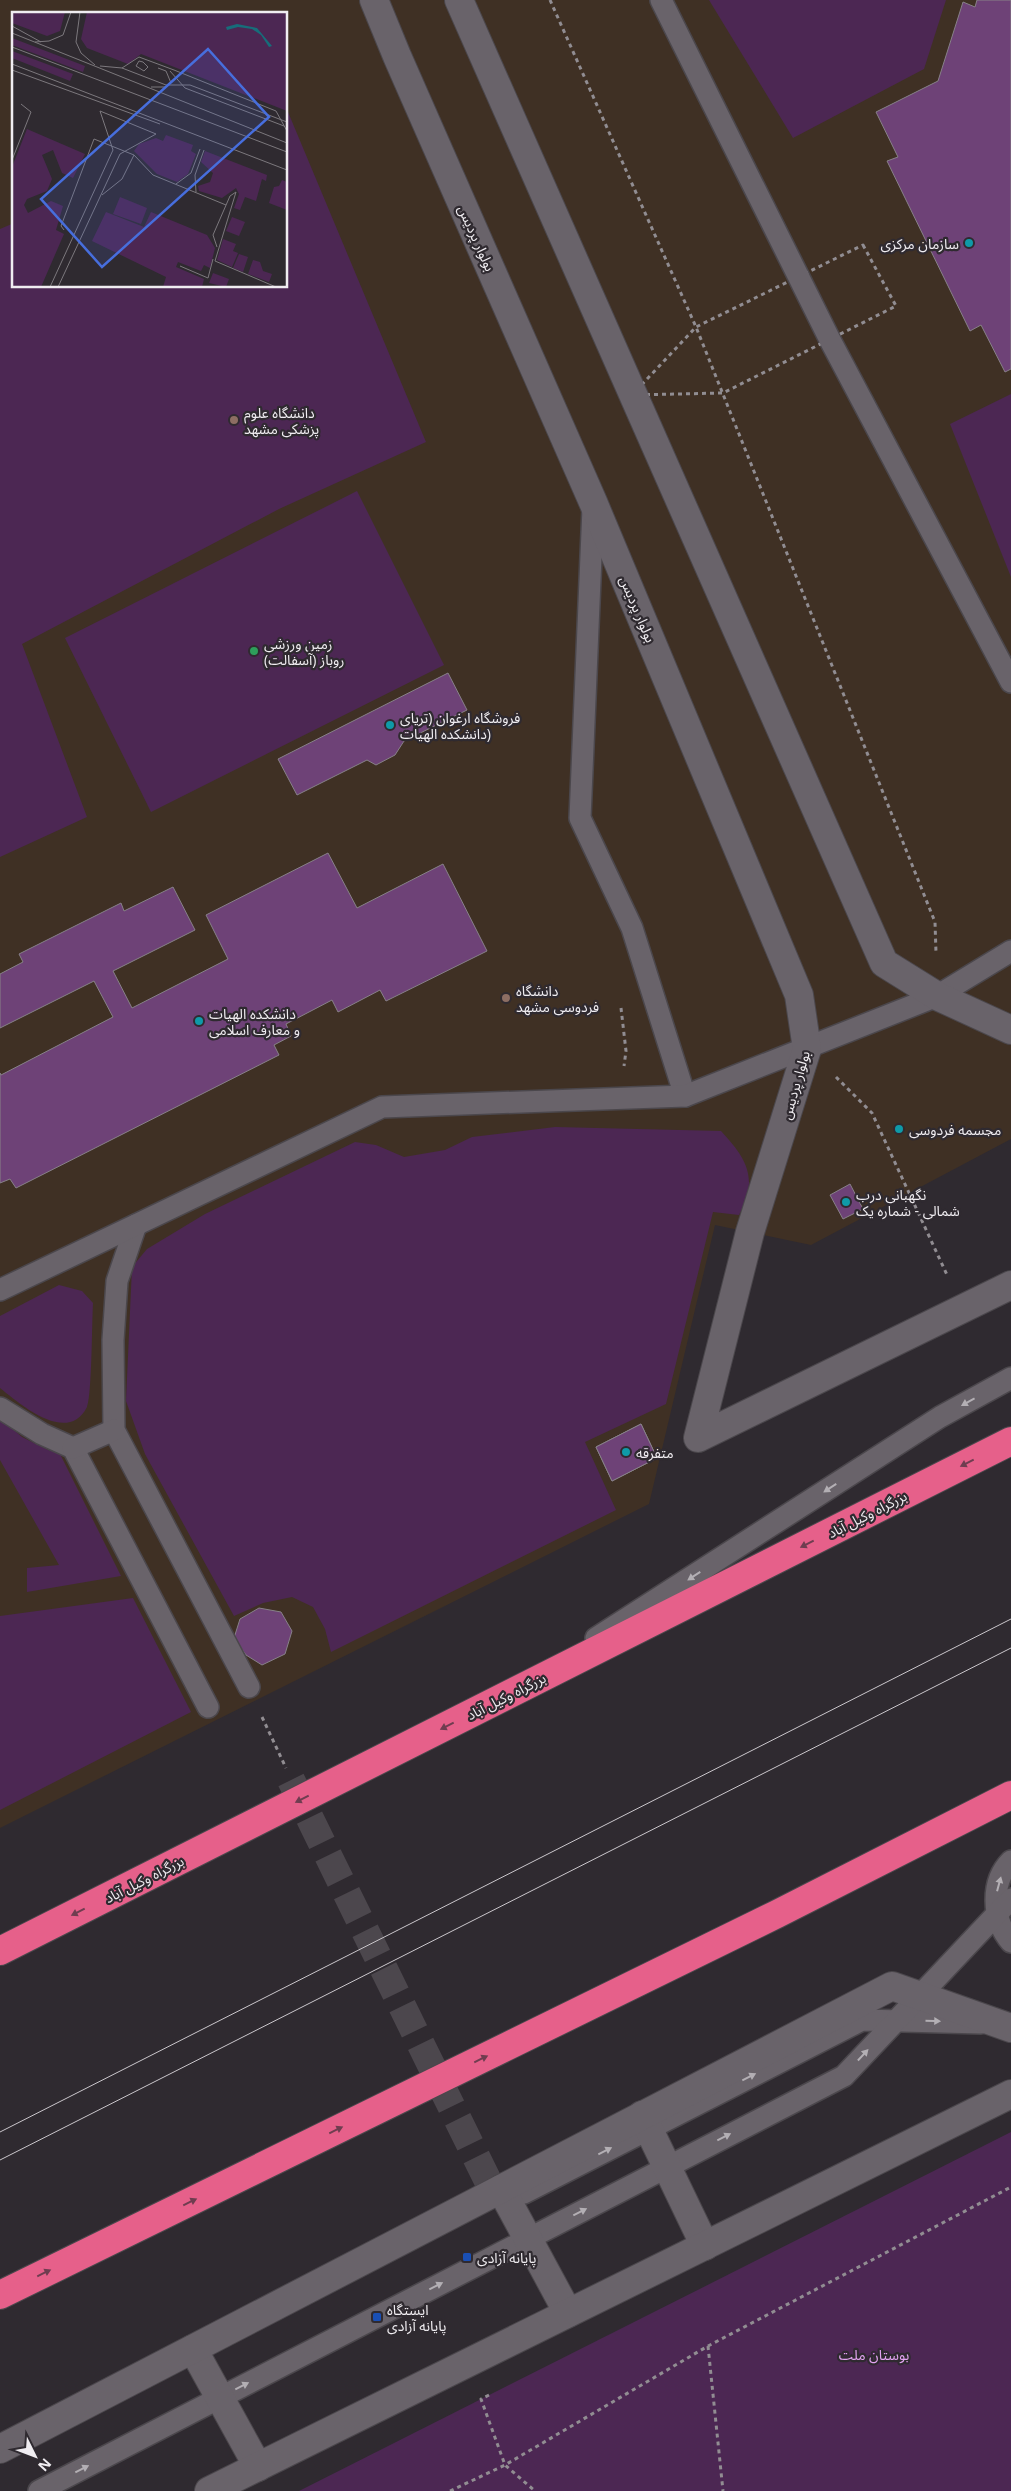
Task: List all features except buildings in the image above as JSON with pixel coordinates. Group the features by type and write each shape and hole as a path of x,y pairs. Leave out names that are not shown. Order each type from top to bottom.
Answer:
{"highway":[{"name":"بزرگراه وکیل آباد","path":"0,1951 1011,1441"},
{"path":"0,2295 777,1914 1011,1795"}],"street":[{"name":"بولوار پردیس","path":"374,0 593,502 799,995 807,1048 750,1232 698,1438 963,1309"},
{"path":"459,0 884,963 936,996 1011,1030"},
{"path":"963,1309 1011,1285"},
{"path":"0,2449 892,1986 1011,2028"},
{"path":"209,2491 1011,2094"},
{"path":"642,2115 705,2246"},
{"path":"501,2189 568,2313"},
{"path":"193,2349 258,2467"}],"lane":[{"path":"661,0 830,340 1011,682"},
{"path":"593,502 580,818 632,928 685,1096"},
{"path":"0,1290 382,1107 685,1096 936,996 1011,951"},
{"path":"136,1225 117,1281 114,1340 114,1430 249,1687"},
{"path":"506,1696 940,1417 1011,1378"},
{"path":"0,1408 42,1434 73,1448 208,1707"},
{"path":"73,1448 114,1430"},
{"path":"1011,1861 998,1883 996,1902 998,1920 1011,1942"},
{"path":"39,2491 844,2076 1011,1899"},
{"path":"0,2460 862,2020 1011,2023"}],"path":[{"path":"550,0 696,328 935,922 936,996"},
{"path":"864,244 896,306 723,393 632,395 696,328 864,244"},
{"path":"620,1002 626,1051 620,1099"},
{"path":"807,1048 872,1112 963,1309"},
{"path":"261,1714 287,1771"},
{"path":"450,2491 505,2465 708,2346 1011,2187"},
{"path":"708,2346 723,2491"},
{"path":"495,2391 481,2399 505,2465 535,2491"}],"shaded area":[{"name":"دانشگاه فردوسی مشهد","path":"0,0 1011,0 1011,1139 811,1245 715,1225 649,1504 0,1828"}],"green space":[{"path":"709,0 946,0 924,69 793,138"},
{"name":"دانشگاه علوم پزشکی مشهد","path":"288,112 426,442 279,509 22,644 87,817 0,857 0,229 12,224 12,288 288,288"},
{"path":"1011,394 1011,577 950,424"},
{"name":"زمین ورزشی روباز (آسفالت)","path":"357,491 444,665 151,812 65,638"},
{"path":"555,1127 721,1131 738,1151 747,1170 749,1180 745,1202 739,1215 713,1212 666,1404 585,1442 616,1510 331,1652 325,1629 313,1607 292,1597 263,1603 234,1616 145,1454 126,1401 132,1267 147,1249 205,1214 355,1142 376,1145 404,1157 445,1150 472,1137"},
{"path":"59,1285 82,1291 93,1303 89,1400 87,1407 79,1418 68,1422 57,1422 32,1412 0,1388 0,1316"},
{"path":"0,1418 22,1437 48,1450 59,1452 121,1576 27,1592 27,1568 59,1565 0,1460"},
{"path":"133,1598 191,1712 0,1810 0,1616"},
{"name":"بوستان ملت","path":"1011,2132 1011,2491 299,2491"}],"tunnel":[{"path":"291,1780 489,2183"}],"tram line":[{"path":"0,2132 1011,1619"},
{"path":"0,2160 1011,1648"}],"place":[{"name":"سازمان مرکزی","path":"969,243"},
{"name":"دانشگاه علوم پزشکی مشهد","path":"234,420"},
{"name":"زمین ورزشی روباز (آسفالت)","path":"254,651"},
{"name":"فروشگاه ارغوان (تریای دانشکده الهیات)","path":"390,725"},
{"name":"دانشگاه فردوسی مشهد","path":"506,998"},
{"name":"دانشکده الهیات و معارف اسلامی","path":"199,1021"},
{"name":"مجسمه فردوسی","path":"899,1129"},
{"name":"نگهبانی درب شمالی - شماره یک","path":"846,1202"},
{"name":"متفرقه","path":"626,1452"},
{"name":"پایانه آزادی","path":"467,2257"},
{"name":"ایستگاه پایانه آزادی","path":"377,2317"}]}
